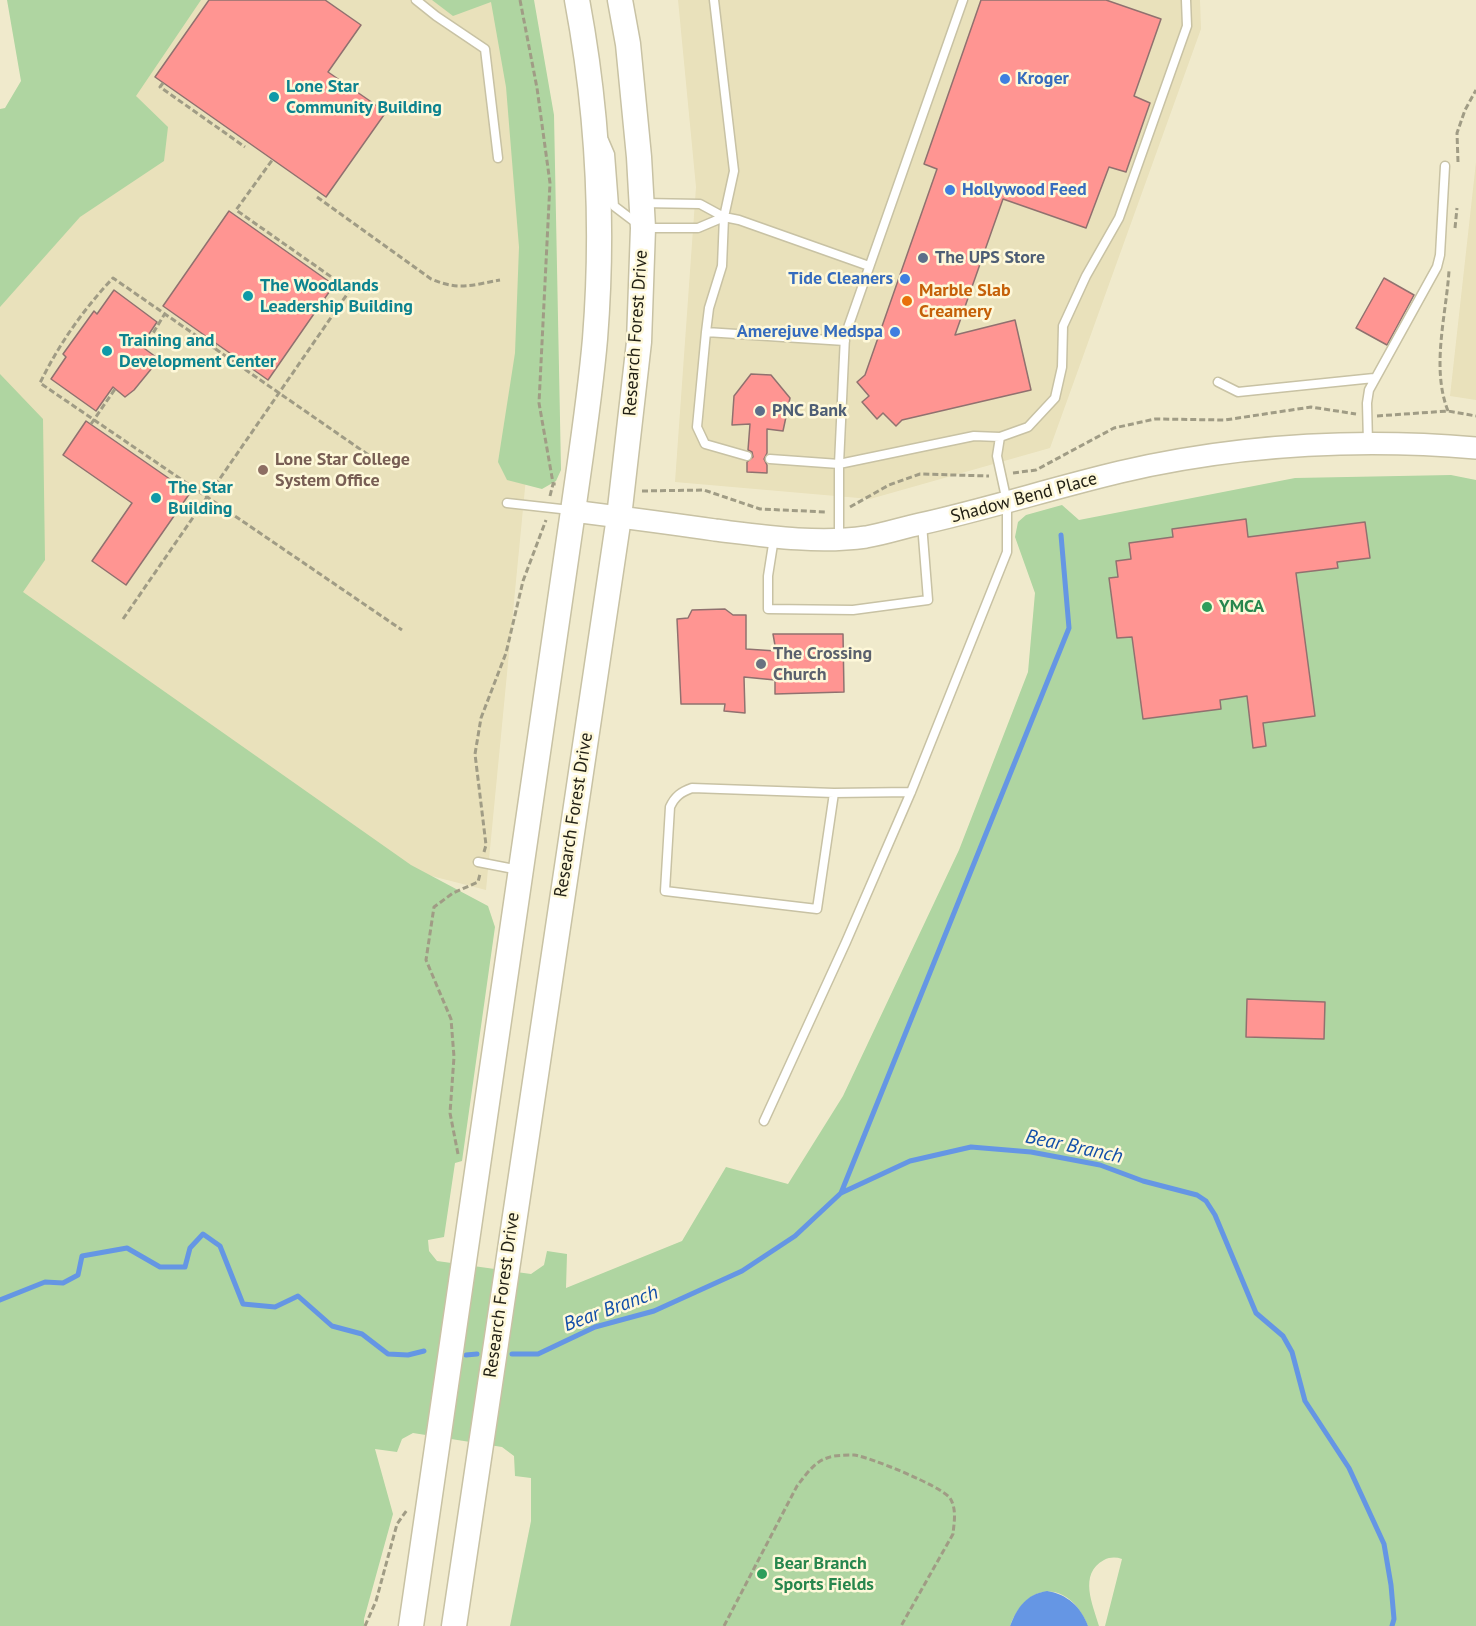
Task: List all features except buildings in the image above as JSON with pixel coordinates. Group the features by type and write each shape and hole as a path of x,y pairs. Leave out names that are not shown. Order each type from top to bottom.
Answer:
{"main road":[{"path":"411,1626 573,511 595,340 599,239 598,155 586,50 577,0"},
{"name":"Research Forest Drive","path":"454,1626 619,517 639,342 642,203 629,56 620,0"}],"street":[{"name":"Shadow Bend Place","path":"573,511 774,537 815,539 866,537 1121,472 1200,457 1284,447 1368,444 1428,444 1476,448"}],"lane":[{"path":"416,0 485,49 498,158"},
{"path":"714,0 734,171 724,217 722,266 709,308 697,427 705,444 747,456"},
{"path":"839,538 839,464 845,336 963,0"},
{"path":"770,459 839,464 974,436 1000,437 1028,428 1055,398 1062,368 1063,326 1086,276 1119,218 1187,26 1185,0"},
{"path":"594,118 610,154 614,206 643,228 698,228 724,217"},
{"path":"1368,444 1367,395 1374,378 1437,267 1440,255 1445,166"},
{"path":"642,203 700,204 724,217 739,220 869,266"},
{"path":"706,332 845,341"},
{"path":"1218,382 1238,392 1374,378"},
{"path":"764,1121 912,792 1007,552 1007,502 997,456 1000,437"},
{"path":"507,503 573,511"},
{"path":"774,537 768,576 768,609 853,610 928,600 922,524"},
{"path":"834,793 817,909 665,891 670,807 674,799 682,792 692,788 834,793 912,792"},
{"path":"480,862 521,870"}],"path":[{"path":"520,0 537,88 550,183 539,403 553,484"},
{"path":"163,83 160,87 245,147"},
{"path":"123,619 350,290 236,210 273,159"},
{"path":"317,197 431,279 451,286 464,287 500,280"},
{"path":"383,465 112,278 72,327 40,383 92,423 402,630"},
{"path":"144,348 165,315"},
{"path":"213,349 216,344"},
{"path":"92,423 115,389"},
{"path":"460,1164 450,1113 454,1057 451,1019 426,960 434,906 453,893 478,882 480,862 486,845"},
{"path":"724,1626 797,1486 817,1464 827,1458 856,1455 921,1479 949,1497 953,1507 955,1521 953,1534 902,1626"},
{"path":"365,1626 376,1601 397,1524 409,1508"}],"shaded area":[{"name":"Lone Star College System Office","path":"160,0 511,0 533,406 486,890 408,870 18,593 0,535 0,238"},
{"path":"678,0 1200,0 1201,29 1050,448 870,499 675,482 696,187"},
{"path":"1476,162 1476,400 1450,396"}],"green space":[{"path":"7,0 201,0 136,96 168,127 164,161 80,217 0,307 0,109 5,108 21,81"},
{"path":"432,0 534,0 554,115 561,470 556,481 542,489 507,480 498,462 515,353 519,247 506,87 491,2 453,16"},
{"path":"0,374 43,419 45,560 23,592 411,865 488,906 495,927 462,1161 455,1163 444,1237 428,1240 429,1251 437,1261 531,1274 544,1265 547,1251 567,1254 566,1288 682,1241 726,1167 788,1184 843,1096 959,850 1028,672 1035,593 1015,537 1018,522 1026,515 1062,505 1079,520 1295,478 1451,475 1476,480 1476,1626 1105,1626 1122,1559 1108,1558 1096,1566 1089,1581 1091,1600 1099,1626 1088,1626 1071,1600 1060,1594 1049,1592 1038,1593 1027,1600 1010,1626 510,1626 531,1521 531,1478 515,1476 514,1456 502,1447 413,1433 402,1439 397,1452 375,1449 393,1514 364,1626 0,1626"}],"water":[{"path":"1047,1591 1067,1598 1077,1607 1088,1626 1010,1626 1023,1603 1033,1595"}],"waterway":[{"path":"841,1193 1069,628 1061,535"},
{"name":"Bear Branch","path":"512,1354 538,1354 595,1327 654,1311 742,1271 795,1236 841,1193 910,1161 971,1147 1031,1152 1100,1165 1143,1181 1197,1195 1206,1201 1215,1215 1256,1313 1283,1336 1292,1352 1305,1401 1349,1468 1384,1544 1391,1585 1394,1619 1392,1626"},
{"name":"Bear Branch","path":"0,1300 45,1282 63,1283 78,1275 82,1256 127,1248 160,1267 185,1267 190,1248 203,1234 220,1246 243,1304 275,1307 298,1296 332,1326 362,1334 388,1354 408,1355 424,1351"},
{"name":"Bear Branch","path":"466,1355 477,1354"}],"place":[{"name":"Kroger","path":"1005,79"},
{"name":"Lone Star Community Building","path":"274,97"},
{"name":"Hollywood Feed","path":"950,190"},
{"name":"The UPS Store","path":"923,258"},
{"name":"Tide Cleaners","path":"905,279"},
{"name":"The Woodlands Leadership Building","path":"248,296"},
{"name":"Marble Slab Creamery","path":"907,301"},
{"name":"Amerejuve Medspa","path":"895,332"},
{"name":"Training and Development Center","path":"107,351"},
{"name":"PNC Bank","path":"760,411"},
{"name":"Lone Star College System Office","path":"263,470"},
{"name":"The Star Building","path":"156,498"},
{"name":"YMCA","path":"1207,607"},
{"name":"The Crossing Church","path":"761,664"},
{"name":"Bear Branch Sports Fields","path":"762,1574"}]}
